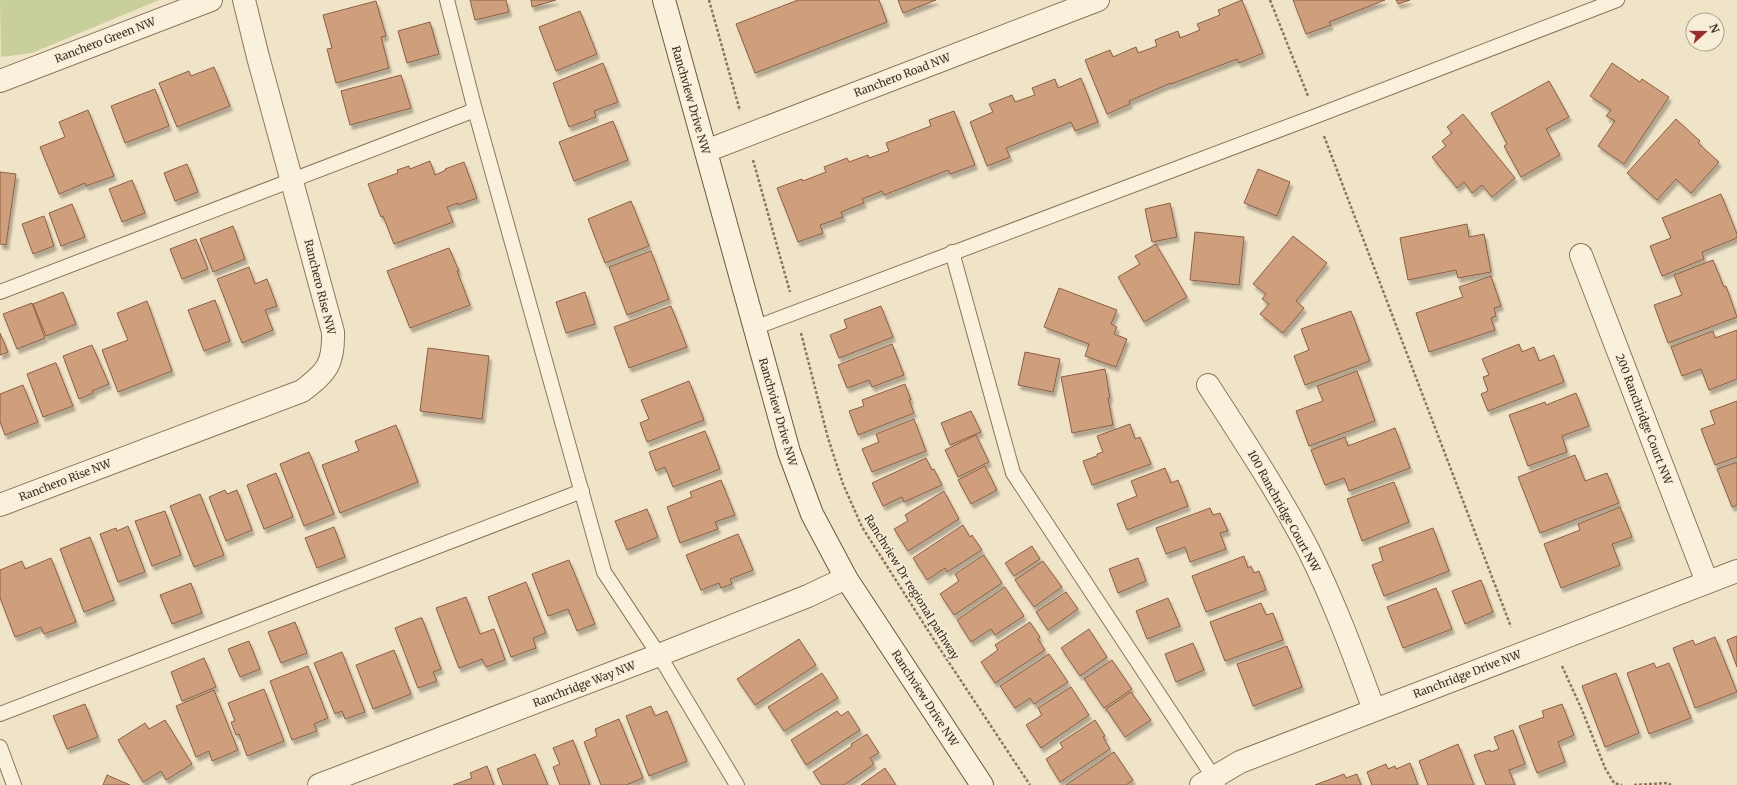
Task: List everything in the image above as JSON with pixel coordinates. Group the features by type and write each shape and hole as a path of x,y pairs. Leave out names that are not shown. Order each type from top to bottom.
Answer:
{"street":[{"name":"Ranchero Green NW","path":"0,81 211,0"},
{"name":"Ranchero Rise NW","path":"0,505 302,391 315,381 330,365 334,351 333,332 258,57 244,0"},
{"name":"Ranchview Drive NW","path":"664,0 788,452 812,514 846,578 982,785"},
{"name":"Ranchero Road NW","path":"706,151 1098,0"},
{"name":"200 Ranchridge Court NW","path":"1581,255 1707,582"},
{"name":"100 Ranchridge Court NW","path":"1208,385 1264,471 1308,549 1341,620 1374,710"},
{"name":"Ranchridge Drive NW","path":"1212,782 1240,762 1737,571"},
{"name":"Ranchridge Way NW","path":"319,785 659,655 808,596 846,578"}],"lane":[{"path":"447,0 475,110 604,572 659,655 737,785"},
{"path":"754,328 952,252 1316,116 1617,0"},
{"path":"0,292 475,110"},
{"path":"952,252 1013,473 1212,782"},
{"path":"0,714 582,491"},
{"path":"0,748 14,785"}],"path":[{"path":"1270,0 1316,116 1511,627"},
{"name":"Ranchview Dr regional pathway","path":"790,289 828,438 843,484 862,527 936,643 1030,785"},
{"path":"1562,666 1582,710 1605,768 1614,784 1622,785"},
{"path":"1634,785 1668,783 1671,785"}],"green space":[{"path":"0,0 159,0 32,53 1,57"}],"building":[{"path":"470,0 506,0 509,12 475,20"},
{"path":"531,0 556,0 532,7"},
{"path":"798,0 879,0 887,22 755,73 736,24"},
{"path":"898,0 936,0 903,13"},
{"path":"1242,0 1263,53 1239,63 1237,59 1171,83 1129,101 1130,104 1107,114 1085,60 1110,50 1113,57 1136,47 1138,53 1157,46 1155,40 1178,31 1180,38 1200,30 1197,24 1220,15 1218,10"},
{"path":"1293,0 1385,0 1329,22 1331,25 1306,34"},
{"path":"1396,0 1410,0 1398,4"},
{"path":"376,1 386,36 381,37 389,68 336,83 327,49 332,48 323,15"},
{"path":"580,11 597,54 556,71 539,27"},
{"path":"430,22 439,54 407,63 398,31"},
{"path":"603,63 618,102 594,111 596,117 569,127 553,83"},
{"path":"1612,63 1640,82 1642,79 1669,97 1624,164 1598,146 1615,121 1606,116 1611,110 1590,96"},
{"path":"214,67 230,106 177,127 159,83 189,71 191,76"},
{"path":"401,75 411,108 350,125 341,91"},
{"path":"1081,78 1098,122 1075,131 1071,122 1006,148 1010,157 987,166 970,122 993,112 989,104 1012,95 1015,102 1035,95 1032,88 1055,79 1058,88"},
{"path":"1549,81 1569,117 1546,129 1560,155 1521,177 1504,146 1507,144 1491,113"},
{"path":"155,89 169,126 125,143 111,106"},
{"path":"88,110 114,176 86,186 85,183 59,194 40,147 65,137 59,122"},
{"path":"954,111 975,165 950,174 948,170 884,195 882,191 862,199 864,203 841,212 843,217 820,225 823,233 798,242 777,188 802,179 803,181 826,172 824,167 847,158 849,162 868,155 869,158 889,151 886,143 931,126 929,120"},
{"path":"1463,114 1515,178 1492,197 1482,185 1472,193 1464,182 1457,188 1432,157 1446,146 1442,141 1452,133 1447,127"},
{"path":"1676,119 1700,141 1698,143 1719,162 1691,193 1676,179 1657,200 1627,173"},
{"path":"613,121 628,160 574,181 559,142"},
{"path":"430,161 435,175 446,170 445,169 464,162 477,198 458,205 458,203 447,207 453,222 394,244 368,184 398,173 397,170 409,166 410,169"},
{"path":"187,164 198,192 175,201 164,173"},
{"path":"1258,169 1290,182 1277,216 1244,203"},
{"path":"0,172 16,174 6,245 0,244"},
{"path":"132,180 145,213 122,222 109,189"},
{"path":"1721,194 1737,234 1737,238 1702,252 1704,259 1662,276 1650,246 1671,238 1662,218"},
{"path":"631,201 649,246 605,263 588,219"},
{"path":"1170,203 1177,237 1152,242 1145,209"},
{"path":"72,204 85,237 61,246 49,213"},
{"path":"44,216 54,246 33,254 22,224"},
{"path":"1467,224 1469,237 1484,234 1491,272 1458,278 1456,270 1408,280 1400,238"},
{"path":"233,226 245,259 213,272 200,239"},
{"path":"1195,232 1244,237 1239,285 1190,280"},
{"path":"1293,236 1327,263 1296,301 1304,308 1283,333 1260,314 1269,304 1262,299 1266,294 1253,284"},
{"path":"196,239 208,269 182,279 170,249"},
{"path":"1156,244 1187,297 1144,322 1118,277 1140,264 1135,256"},
{"path":"449,248 459,271 457,271 470,305 410,328 387,271"},
{"path":"651,251 669,299 627,315 609,267"},
{"path":"1713,260 1724,287 1726,286 1737,317 1668,343 1654,305 1682,295 1674,275"},
{"path":"249,267 255,284 267,279 277,306 265,310 273,330 242,343 217,279"},
{"path":"1491,276 1501,306 1494,308 1496,316 1491,318 1495,330 1429,352 1416,313 1463,297 1459,287"},
{"path":"1059,288 1117,310 1111,324 1117,327 1114,334 1127,339 1116,367 1085,356 1089,344 1044,327"},
{"path":"63,292 76,324 46,336 33,304"},
{"path":"585,292 595,324 566,333 556,302"},
{"path":"215,300 230,341 204,351 188,310"},
{"path":"147,301 172,371 118,392 102,350 128,340 117,313"},
{"path":"32,303 45,338 17,349 3,314"},
{"path":"671,306 687,347 629,368 614,327"},
{"path":"881,306 893,337 839,358 830,335 847,328 844,320"},
{"path":"1351,311 1370,361 1305,385 1294,356 1309,350 1301,329"},
{"path":"1737,330 1737,379 1709,390 1701,369 1682,376 1671,347 1713,331 1715,338"},
{"path":"0,333 8,352 0,355"},
{"path":"892,344 904,375 872,387 869,380 847,388 838,365"},
{"path":"1519,344 1522,352 1534,347 1539,361 1554,355 1564,382 1488,411 1481,394 1488,391 1483,377 1489,375 1482,359"},
{"path":"92,345 109,384 92,391 93,393 79,399 63,356"},
{"path":"428,348 489,356 482,419 420,411"},
{"path":"1025,352 1060,359 1053,392 1018,385"},
{"path":"55,363 73,406 43,417 27,374"},
{"path":"1105,369 1113,425 1072,433 1061,377"},
{"path":"1357,371 1375,421 1309,446 1296,411 1323,401 1317,386"},
{"path":"689,381 704,420 647,442 640,423 649,419 641,400"},
{"path":"905,384 914,413 858,435 849,411 864,406 862,400"},
{"path":"23,385 38,422 5,435 0,422 0,394"},
{"path":"1576,393 1589,426 1562,436 1567,452 1528,466 1509,415 1545,402 1546,405"},
{"path":"1737,401 1737,457 1715,465 1701,429 1715,424 1710,411"},
{"path":"971,411 981,432 950,445 941,423"},
{"path":"914,419 926,451 872,472 862,449 879,442 876,434"},
{"path":"1130,424 1135,439 1140,437 1151,464 1092,485 1083,461 1103,452 1097,436"},
{"path":"396,425 418,482 340,513 322,465 359,451 355,441"},
{"path":"1395,428 1410,468 1349,491 1344,478 1325,485 1311,450 1345,437 1348,446"},
{"path":"705,431 720,469 673,487 665,467 656,471 649,452"},
{"path":"976,435 989,462 958,477 945,450"},
{"path":"309,452 334,514 304,526 280,464"},
{"path":"1575,455 1585,481 1607,473 1619,503 1540,533 1518,477"},
{"path":"926,458 932,470 934,469 942,485 904,502 902,497 883,506 872,483"},
{"path":"1737,462 1737,505 1732,507 1717,469"},
{"path":"985,466 997,490 971,504 958,480"},
{"path":"1165,468 1171,483 1178,480 1188,506 1127,530 1117,504 1137,496 1131,481"},
{"path":"276,473 293,517 264,529 247,485"},
{"path":"721,480 735,515 715,522 718,529 680,543 667,507 692,497 690,492"},
{"path":"1394,482 1409,522 1362,541 1347,499"},
{"path":"225,490 227,494 237,490 252,530 226,541 209,497"},
{"path":"944,491 959,519 908,551 894,529 908,521 905,515"},
{"path":"200,494 224,555 194,567 170,506"},
{"path":"1620,507 1632,537 1612,544 1620,565 1561,588 1544,544 1580,530 1578,524"},
{"path":"1210,508 1213,515 1220,513 1228,531 1220,533 1226,549 1190,562 1185,547 1166,554 1156,528"},
{"path":"647,509 658,537 627,550 615,521"},
{"path":"165,511 181,555 152,566 135,521"},
{"path":"963,525 970,537 972,535 982,550 947,572 945,568 927,580 913,558"},
{"path":"128,526 145,572 118,582 100,534 116,528 117,531"},
{"path":"334,527 345,557 317,568 305,538"},
{"path":"1433,528 1449,571 1384,596 1372,565 1383,561 1379,548"},
{"path":"738,534 753,570 730,579 732,584 721,588 719,583 701,590 686,555"},
{"path":"90,537 114,600 84,612 60,549"},
{"path":"1032,546 1040,559 1014,576 1005,563"},
{"path":"984,555 1002,583 954,615 940,594 959,581 955,574"},
{"path":"1244,556 1248,568 1251,566 1254,573 1259,571 1266,590 1206,612 1192,576"},
{"path":"51,558 76,622 44,634 41,627 15,637 0,598 0,570 22,561 25,569"},
{"path":"1138,558 1146,581 1118,593 1109,569"},
{"path":"569,560 595,624 577,631 568,609 548,616 532,574"},
{"path":"1043,561 1062,587 1034,607 1015,580"},
{"path":"1481,580 1493,612 1465,624 1452,591"},
{"path":"526,582 546,633 533,638 536,648 511,657 488,597"},
{"path":"191,583 202,613 172,624 160,595"},
{"path":"1005,587 1024,616 995,635 991,629 971,642 957,620"},
{"path":"1436,588 1452,629 1403,648 1387,607"},
{"path":"1066,592 1078,609 1048,630 1036,612"},
{"path":"466,597 480,634 494,629 505,660 486,667 482,659 459,668 436,608"},
{"path":"1168,598 1180,626 1147,639 1136,611"},
{"path":"1261,603 1266,615 1273,613 1283,640 1225,661 1210,622"},
{"path":"422,618 441,669 433,672 437,681 418,688 395,628"},
{"path":"295,622 307,653 281,663 268,632"},
{"path":"1030,622 1040,637 1038,639 1045,650 995,683 981,662 998,650 995,645"},
{"path":"1089,629 1107,657 1080,676 1061,648"},
{"path":"1737,636 1737,667 1727,640"},
{"path":"1715,637 1737,692 1695,708 1673,648 1693,640 1695,645"},
{"path":"799,639 816,665 755,705 737,679"},
{"path":"249,641 260,669 240,677 228,649"},
{"path":"1193,643 1204,670 1176,682 1165,654"},
{"path":"1287,646 1302,687 1253,706 1237,664"},
{"path":"394,650 411,694 373,709 356,665"},
{"path":"342,652 365,712 345,719 342,711 335,714 314,663"},
{"path":"1049,654 1068,682 1034,704 1030,698 1015,708 1000,686"},
{"path":"204,658 216,687 182,701 171,672"},
{"path":"1112,660 1132,689 1104,708 1084,679"},
{"path":"1654,663 1656,668 1669,663 1691,718 1649,734 1627,673"},
{"path":"308,666 328,718 314,724 317,731 292,740 270,681"},
{"path":"822,673 838,698 784,731 768,707"},
{"path":"1616,673 1639,733 1605,747 1582,686"},
{"path":"1071,687 1089,715 1041,748 1026,725 1042,715 1038,708"},
{"path":"264,689 284,741 247,756 239,734 236,735 231,722 235,721 228,703"},
{"path":"214,690 238,750 212,761 209,751 196,757 176,706"},
{"path":"1131,692 1151,720 1125,737 1106,709"},
{"path":"85,704 98,737 67,749 53,716"},
{"path":"1562,704 1574,735 1558,742 1565,762 1537,773 1519,726 1544,717 1542,711"},
{"path":"651,706 655,716 667,711 687,761 649,776 626,716"},
{"path":"837,711 841,716 848,711 860,730 806,765 791,740"},
{"path":"619,719 643,778 626,785 601,785 584,742 597,736 595,729"},
{"path":"165,720 192,764 166,780 161,771 143,782 118,740 145,723 149,729"},
{"path":"1095,720 1105,736 1103,737 1110,749 1060,782 1046,759 1063,748 1060,743"},
{"path":"1513,730 1525,764 1509,770 1515,785 1486,785 1474,755 1499,749 1494,737"},
{"path":"867,734 879,753 870,758 874,764 844,785 822,785 813,772"},
{"path":"573,740 590,785 560,785 553,767 560,764 553,748"},
{"path":"1458,744 1474,785 1428,785 1419,761"},
{"path":"1114,752 1133,780 1126,785 1066,785"},
{"path":"535,754 548,785 503,785 497,769"},
{"path":"1410,763 1418,785 1372,785 1367,772 1386,764 1388,769 1395,766 1396,769"},
{"path":"487,766 494,785 453,785 472,778 470,773"},
{"path":"885,768 896,785 861,785"},
{"path":"1344,774 1346,778 1357,774 1361,785 1315,785"},
{"path":"107,775 130,785 103,785"}]}
